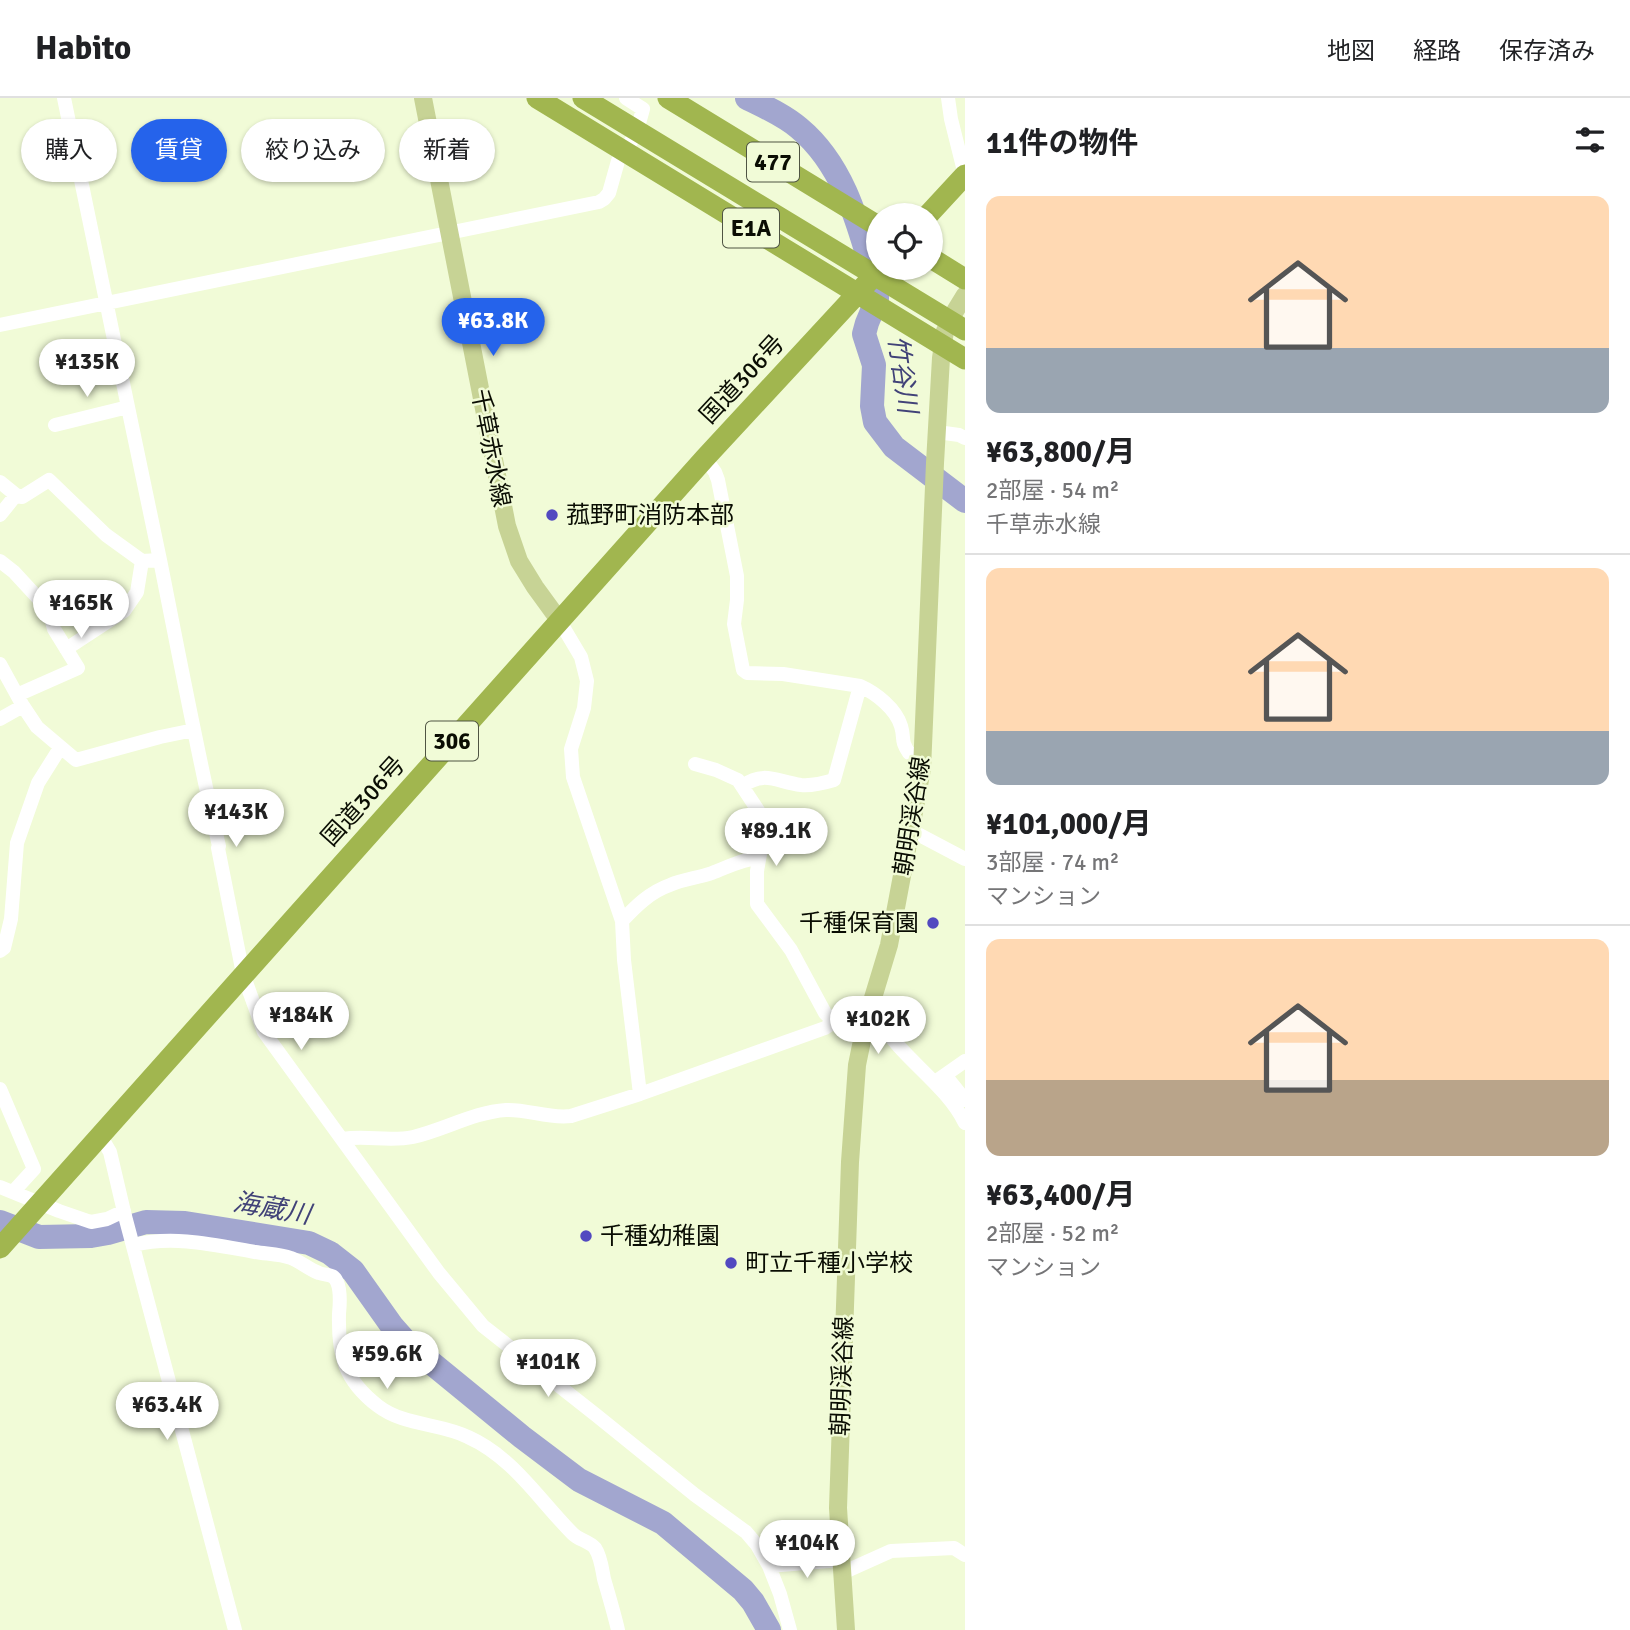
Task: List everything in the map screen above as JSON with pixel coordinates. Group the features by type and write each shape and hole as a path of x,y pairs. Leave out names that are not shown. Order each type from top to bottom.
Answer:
{"highway":[{"name":"E1A","path":"537,98 965,359"},
{"name":"E1A","path":"583,98 965,330"},
{"name":"477","path":"668,98 866,219"},
{"path":"939,203 965,176"},
{"path":"943,265 965,279"},
{"name":"国道306号","path":"4,1244 559,620 870,280"}],"main road":[{"name":"千草赤水線","path":"424,98 507,526 519,561 559,620"},
{"name":"朝明渓谷線","path":"846,1630 838,1508 850,1161 857,1065 866,1021 889,945 922,769 941,358 945,331 965,295"}],"street":[{"path":"64,98 219,846 243,974 264,1031 439,1273 483,1326 695,1495 746,1532 769,1566 790,1630"},
{"path":"0,325 599,202 608,193 618,161 636,134 643,109 626,98"},
{"path":"947,98 965,176"},
{"path":"55,425 128,407"},
{"path":"937,432 965,438"},
{"path":"705,458 718,480 737,576 734,624 741,664 747,673 768,672 860,686 869,690 893,711 901,726 903,744 909,753 923,756"},
{"path":"0,482 22,497 49,480 106,535 142,561 160,560"},
{"path":"0,515 16,495"},
{"path":"0,561 14,572 49,610 54,629 78,668 20,701 0,719"},
{"path":"66,649 124,611 137,592 142,561"},
{"path":"559,620 581,657 587,681 584,708 571,749 573,777 622,921 640,1094"},
{"path":"0,664 37,727 76,760 194,730"},
{"path":"742,786 760,777 805,786 834,780 860,686"},
{"path":"0,951 4,948 6,912 17,843 37,783 60,748"},
{"path":"695,765 716,770 738,780 759,812 762,843 757,904 791,950 825,1013 834,1022"},
{"path":"912,831 965,859"},
{"path":"622,921 655,891 745,859 759,858"},
{"path":"874,994 883,1024 901,1047 965,1100"},
{"path":"343,1139 411,1137 480,1115 506,1110 560,1118 571,1116 825,1028 834,1022 866,1021"},
{"path":"940,1078 965,1061"},
{"path":"940,1078 965,1123"},
{"path":"0,1089 34,1169 6,1189"},
{"path":"100,1135 110,1152 235,1630"},
{"path":"6,1189 91,1222 125,1213"},
{"path":"133,1242 162,1240 289,1257 320,1274 335,1278 339,1289 341,1356 350,1378 385,1411 405,1420 467,1436 483,1444 517,1472 576,1536 595,1549 618,1630"},
{"path":"769,1566 842,1567 891,1551 954,1548 965,1555"}],"waterway":[{"name":"竹谷川","path":"747,98 781,115 799,128 829,162 840,181 858,223 877,288 877,299 864,334 874,365 872,406 875,422 894,447 965,501"},
{"name":"海蔵川","path":"0,1222 39,1237 91,1236 146,1222 185,1223 309,1243 330,1253 353,1271 407,1343 579,1480 663,1523 743,1590 769,1630"}],"place":[{"name":"菰野町消防本部","path":"552,515"},
{"name":"千種保育園","path":"933,923"},
{"name":"千種幼稚園","path":"586,1236"},
{"name":"町立千種小学校","path":"731,1263"}]}
